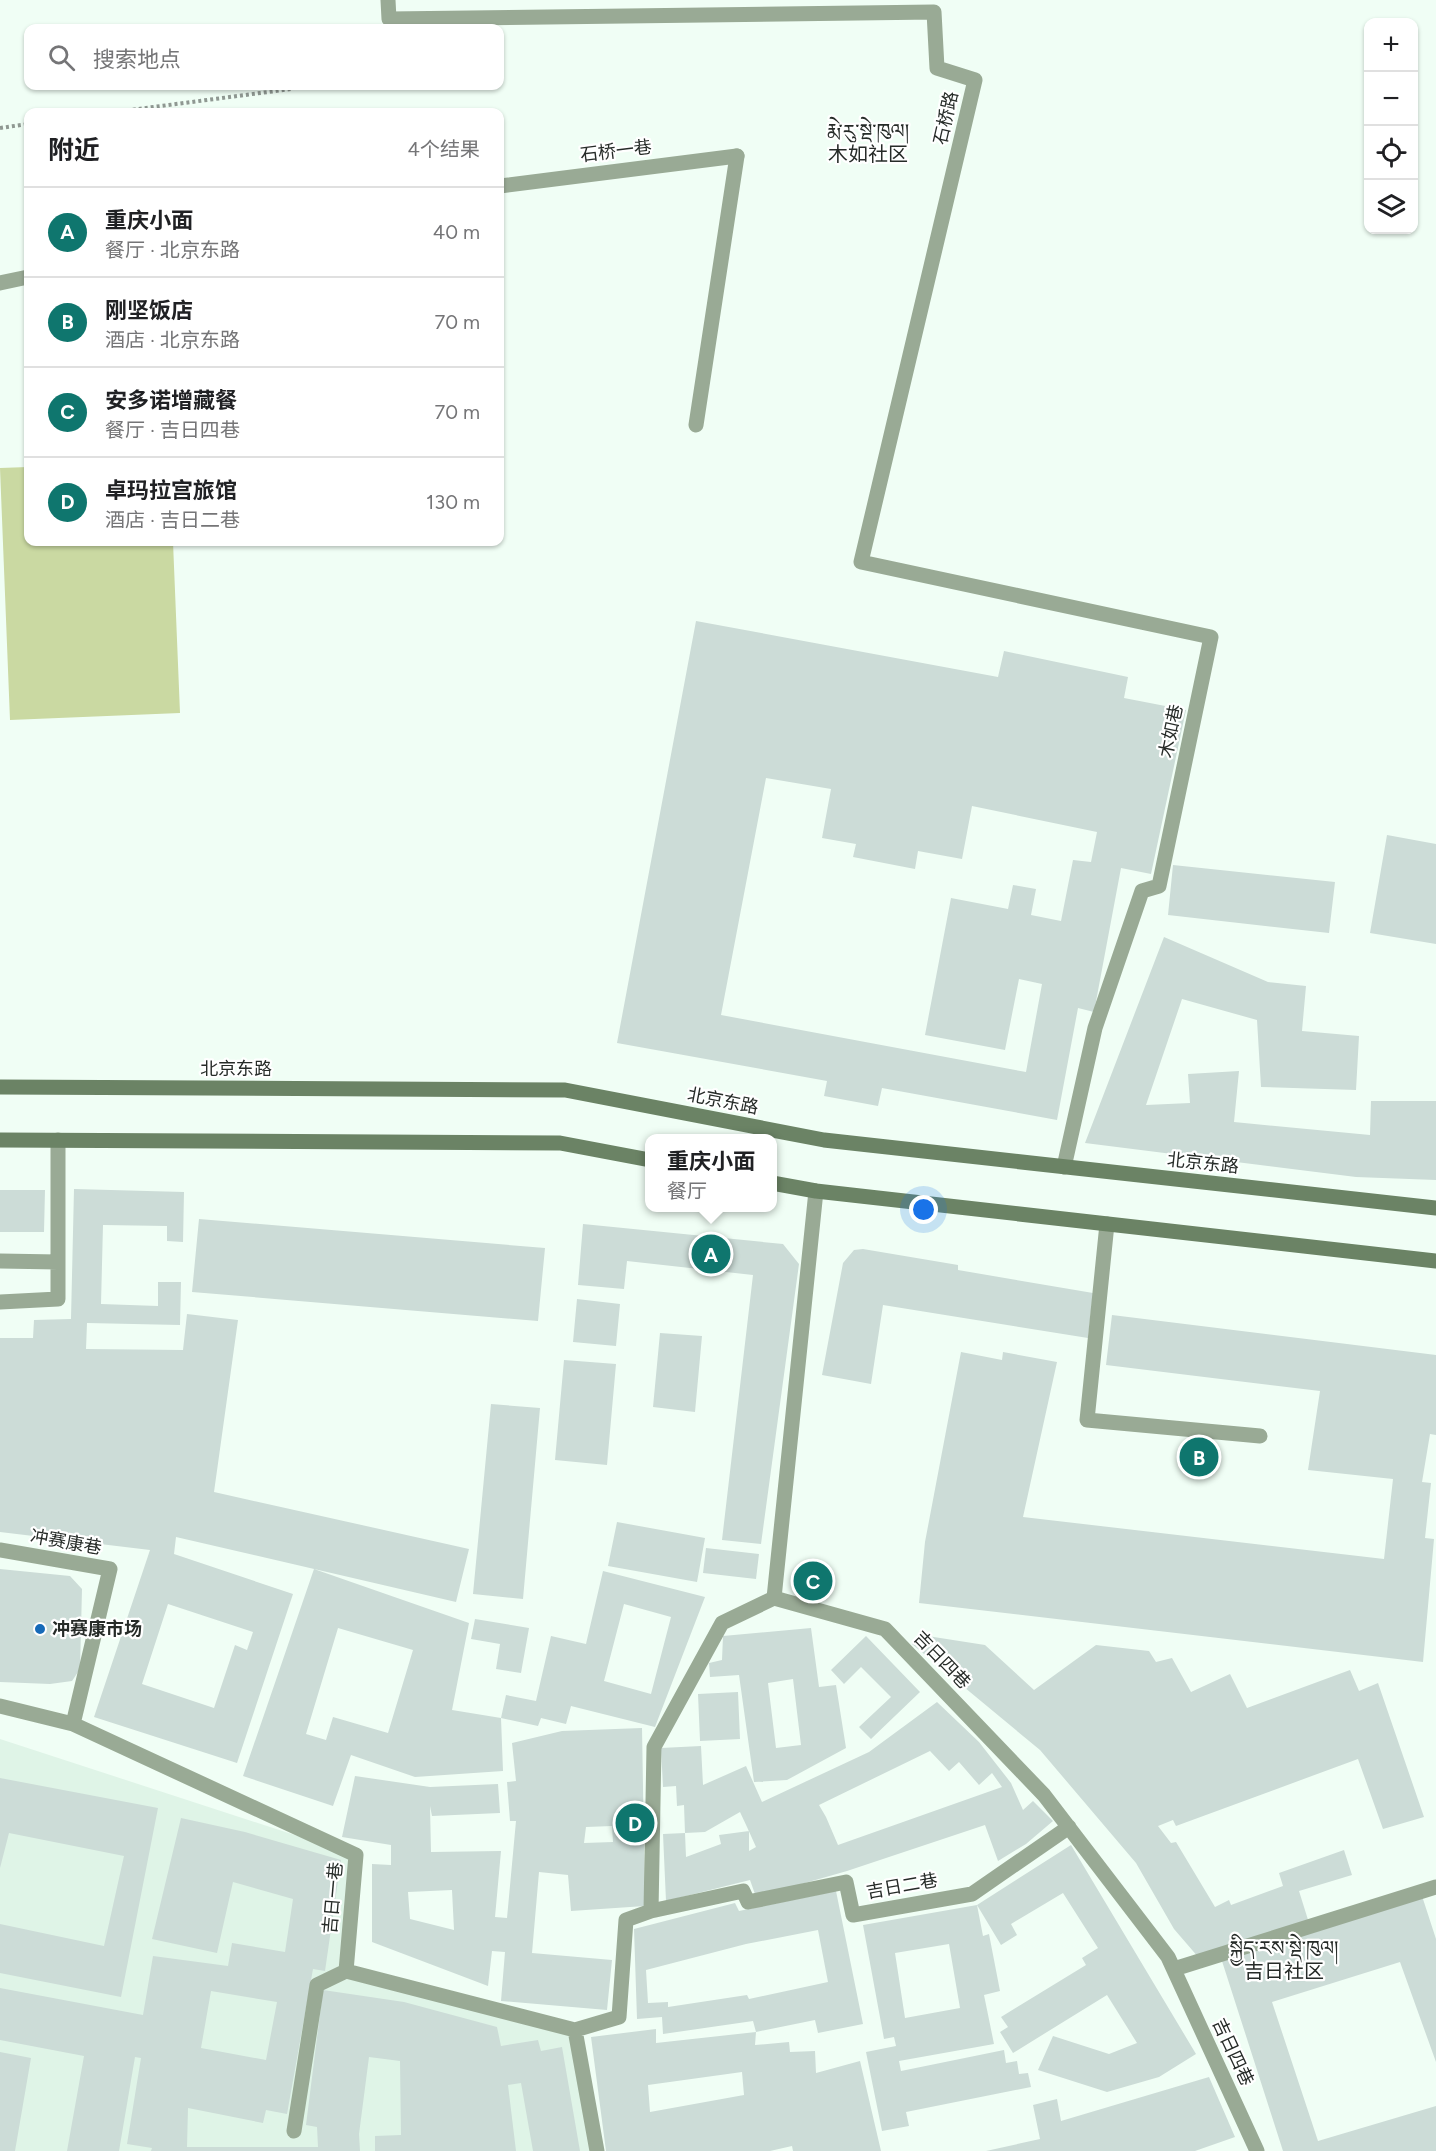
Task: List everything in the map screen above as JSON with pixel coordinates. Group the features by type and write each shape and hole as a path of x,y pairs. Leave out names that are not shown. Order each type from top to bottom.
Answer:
{"main road":[{"name":"北京东路","path":"0,1087 565,1090 824,1140 1436,1208"},
{"path":"0,1140 560,1143 645,1159"},
{"path":"777,1184 816,1191 1436,1261"}],"street":[{"name":"石桥路","path":"388,0 389,19 934,12 937,68 975,80 861,562"},
{"name":"石桥一巷","path":"504,185 737,156 696,425"},
{"path":"0,283 24,278"},
{"name":"木如巷","path":"861,562 1210,637 1159,886 1142,891 1095,1028 1064,1167"},
{"path":"0,1302 58,1299 58,1140"},
{"path":"294,2131 317,1985 346,1971 575,2030 619,2017 626,1920 651,1911 654,1747 722,1623 774,1598 816,1191"},
{"path":"1107,1224 1087,1420 1260,1436"},
{"path":"0,1261 58,1262"},
{"name":"冲赛康巷","path":"0,1550 110,1569 73,1724"},
{"name":"吉日四巷","path":"774,1598 885,1629 1044,1795 1168,1957 1252,2150"},
{"name":"吉日一巷","path":"0,1706 73,1724 356,1855 346,1971"},
{"name":"吉日二巷","path":"651,1911 743,1891 748,1902 846,1882 853,1915 972,1894 1069,1827"},
{"path":"1174,1970 1436,1887"},
{"path":"575,2030 597,2151"}],"path":[{"path":"146,108 283,90"},
{"path":"0,128 24,125"}],"shaded area":[{"path":"0,1739 356,1855 346,1971 575,2030 597,2151 0,2151"}],"green space":[{"path":"24,467 24,546 173,546 180,713 10,720 0,468"}],"building":[{"path":"696,621 998,677 1004,651 1128,677 1124,698 1186,710 1151,874 1121,868 1094,1012 1078,1008 1057,1120 882,1088 878,1106 824,1096 827,1081 617,1043","holes":["766,778 831,789 822,838 856,844 853,857 915,869 918,851 962,859 972,806 1097,832 1091,862 1073,860 1061,921 1031,915 1036,889 1013,885 1008,909 951,898 925,1035 1005,1050 1019,979 1042,984 1026,1072 721,1015"]},
{"path":"1387,835 1436,844 1436,944 1370,933"},
{"path":"1173,865 1335,882 1329,933 1168,915"},
{"path":"1164,937 1268,982 1306,986 1302,1031 1359,1036 1356,1090 1261,1087 1257,1020 1182,999 1146,1105 1190,1103 1188,1074 1239,1071 1234,1122 1370,1135 1371,1101 1436,1101 1436,1180 1356,1177 1085,1143"},
{"path":"74,1189 184,1192 183,1242 167,1241 167,1226 103,1225 101,1304 158,1306 158,1282 181,1282 180,1325 87,1323 86,1349 183,1350 187,1314 238,1320 214,1492 469,1549 456,1602 176,1537 174,1554 293,1594 237,1763 94,1717 150,1550 0,1532 0,1338 33,1338 34,1320 71,1319","holes":["168,1604 253,1632 247,1650 235,1645 214,1708 142,1684"]},
{"path":"0,1190 45,1190 44,1232 0,1232"},
{"path":"199,1219 545,1248 538,1321 192,1292"},
{"path":"583,1224 783,1244 799,1264 761,1544 722,1540 753,1275 627,1261 624,1289 578,1285"},
{"path":"863,1249 958,1265 958,1270 1093,1293 1088,1338 883,1305 871,1384 822,1375 843,1263 854,1250"},
{"path":"577,1299 620,1304 616,1346 573,1342"},
{"path":"1112,1315 1436,1355 1436,1435 1430,1434 1422,1482 1431,1483 1425,1538 1434,1539 1423,1662 919,1603 925,1542 961,1352 1002,1360 1003,1352 1057,1362 1023,1517 1384,1559 1393,1479 1308,1470 1320,1391 1106,1365"},
{"path":"660,1333 702,1336 695,1412 653,1407"},
{"path":"564,1360 616,1364 607,1465 555,1460"},
{"path":"491,1404 540,1408 523,1599 473,1594"},
{"path":"617,1522 705,1538 697,1582 608,1566"},
{"path":"706,1548 759,1554 756,1579 703,1573"},
{"name":"冲赛康市场","path":"0,1569 70,1576 82,1589 80,1669 72,1681 50,1684 0,1682"},
{"path":"314,1569 469,1623 452,1710 501,1718 503,1771 415,1777 351,1755 333,1806 243,1776","holes":["338,1628 413,1650 388,1733 333,1717 326,1740 306,1734"]},
{"path":"603,1571 705,1597 655,1727 571,1706 566,1724 541,1718 538,1726 501,1718 506,1695 536,1701 551,1636 586,1644","holes":["624,1604 671,1617 651,1694 604,1681"]},
{"path":"475,1619 529,1628 521,1673 496,1669 500,1644 471,1639"},
{"path":"811,1628 819,1687 836,1685 846,1748 787,1780 754,1782 739,1675 710,1677 709,1663 722,1660 723,1636","holes":["793,1679 801,1745 776,1748 768,1683"]},
{"path":"921,1635 985,1645 1034,1690 1096,1645 1149,1651 1156,1662 1172,1658 1191,1692 1230,1674 1247,1708 1350,1670 1359,1691 1378,1683 1424,1817 1383,1829 1358,1759 1176,1826 1173,1820 1158,1826 1171,1843 1176,1842 1215,1907 1229,1900 1231,1905 1283,1886 1279,1873 1344,1850 1352,1875 1299,1891 1309,1923 1199,1958 1174,1929 1136,1863 1040,1750 912,1644"},
{"path":"866,1636 920,1692 871,1739 859,1727 891,1697 861,1667 844,1684 831,1670"},
{"path":"738,1692 740,1739 700,1741 698,1694"},
{"path":"937,1702 979,1742 1011,1783 1023,1810 1033,1801 1053,1821 1026,1844 998,1861 985,1825 847,1871 756,1897 750,1880 666,1901 663,1834 685,1833 684,1805 677,1806 676,1786 663,1787 661,1748 701,1746 703,1785 746,1766 762,1802 869,1752","holes":["930,1751 949,1771 959,1762 979,1785 992,1773 1002,1787 838,1845 819,1805","740,1812 749,1831 719,1835 721,1844 686,1857 685,1833 705,1832","749,1831 756,1847 749,1851"]},
{"path":"642,1728 645,1906 571,1911 568,1875 539,1872 532,1953 612,1960 607,2010 501,2001 505,1952 492,1951 488,1986 372,1942 372,1864 391,1865 391,1845 342,1837 355,1776 430,1787 498,1784 500,1813 432,1816 430,1806 431,1852 501,1851 495,1917 507,1918 516,1821 510,1821 507,1782 516,1781 512,1743 562,1731","holes":["612,1826 613,1842 584,1843 586,1827","452,1890 454,1930 410,1919 408,1892"]},
{"path":"0,1778 158,1808 121,1997 0,1973 0,1924 104,1946 124,1856 9,1833 0,1868"},
{"path":"181,1818 245,1832 341,1860 325,1971 313,1969 287,2114 266,2110 263,2123 188,2108 187,2147 318,2147 317,2127 306,2125 323,1990 404,2002 497,2027 501,2046 538,2040 541,2051 562,2047 580,2151 533,2151 521,2083 508,2085 516,2151 375,2151 375,2136 401,2135 400,2061 369,2057 359,2134 360,2151 151,2151 152,2148 127,2144 141,2058 135,2057 119,2151 67,2151 84,2056 0,2040 0,1988 143,2015 153,1956 228,1966 232,1943 285,1952 293,1899 233,1882 217,1953 152,1939","holes":["211,1991 277,2002 266,2060 201,2048"]},
{"path":"1071,1845 1196,2054 1159,2077 1107,2092 1038,2070 1053,2036 1109,2054 1137,2043 1107,1995 1013,2053 1000,2032 1008,2027 1001,2017 1086,1965 1082,1958 1098,1948 1063,1893 1011,1924 1017,1935 1001,1945 977,1905"},
{"path":"836,1891 863,2024 818,2033 815,2020 756,2032 753,2021 663,2034 662,2017 637,2019 634,1929 735,1903 739,1911","holes":["818,1930 828,1982 749,1999 747,1995 668,2007 668,2002 648,2003 646,1970 746,1944"]},
{"path":"1422,1896 1436,1939 1436,2062 1400,1962 1272,2002 1318,2141 1436,2106 1436,2151 1283,2151 1221,1958"},
{"path":"977,1905 983,1936 989,1934 1000,1991 984,1995 994,2044 899,2061 901,2071 1004,2050 1006,2063 1017,2061 1019,2074 1028,2073 1031,2087 906,2112 909,2126 882,2131 866,2052 896,2046 894,2037 884,2039 863,1925","holes":["949,1944 960,2008 905,2018 895,1953"]},
{"path":"656,2029 656,2043 756,2032 755,2045 789,2042 790,2052 815,2051 816,2073 860,2061 881,2151 793,2151 792,2146 770,2151 606,2151 591,2037","holes":["742,2072 744,2095 650,2112 648,2085"]},
{"path":"0,2052 31,2058 15,2151 0,2151"},
{"path":"1209,2077 1235,2137 1195,2151 986,2151 1040,2139 1033,2105 1057,2099 1061,2121"}],"place":[{"name":"重庆小面","path":"711,1254"},
{"name":"刚坚饭店","path":"1199,1457"},
{"name":"安多诺增藏餐","path":"813,1581"},
{"name":"冲赛康市场","path":"40,1629"},
{"name":"卓玛拉宫旅馆","path":"635,1823"}],"district":[{"name":"རྨེ་རུ་སྡེ་ཁུལ། 木如社区","path":"868,142"},
{"name":"སྐྱིད་རས་སྡེ་ཁུལ། 吉日社区","path":"1284,1960"}]}
